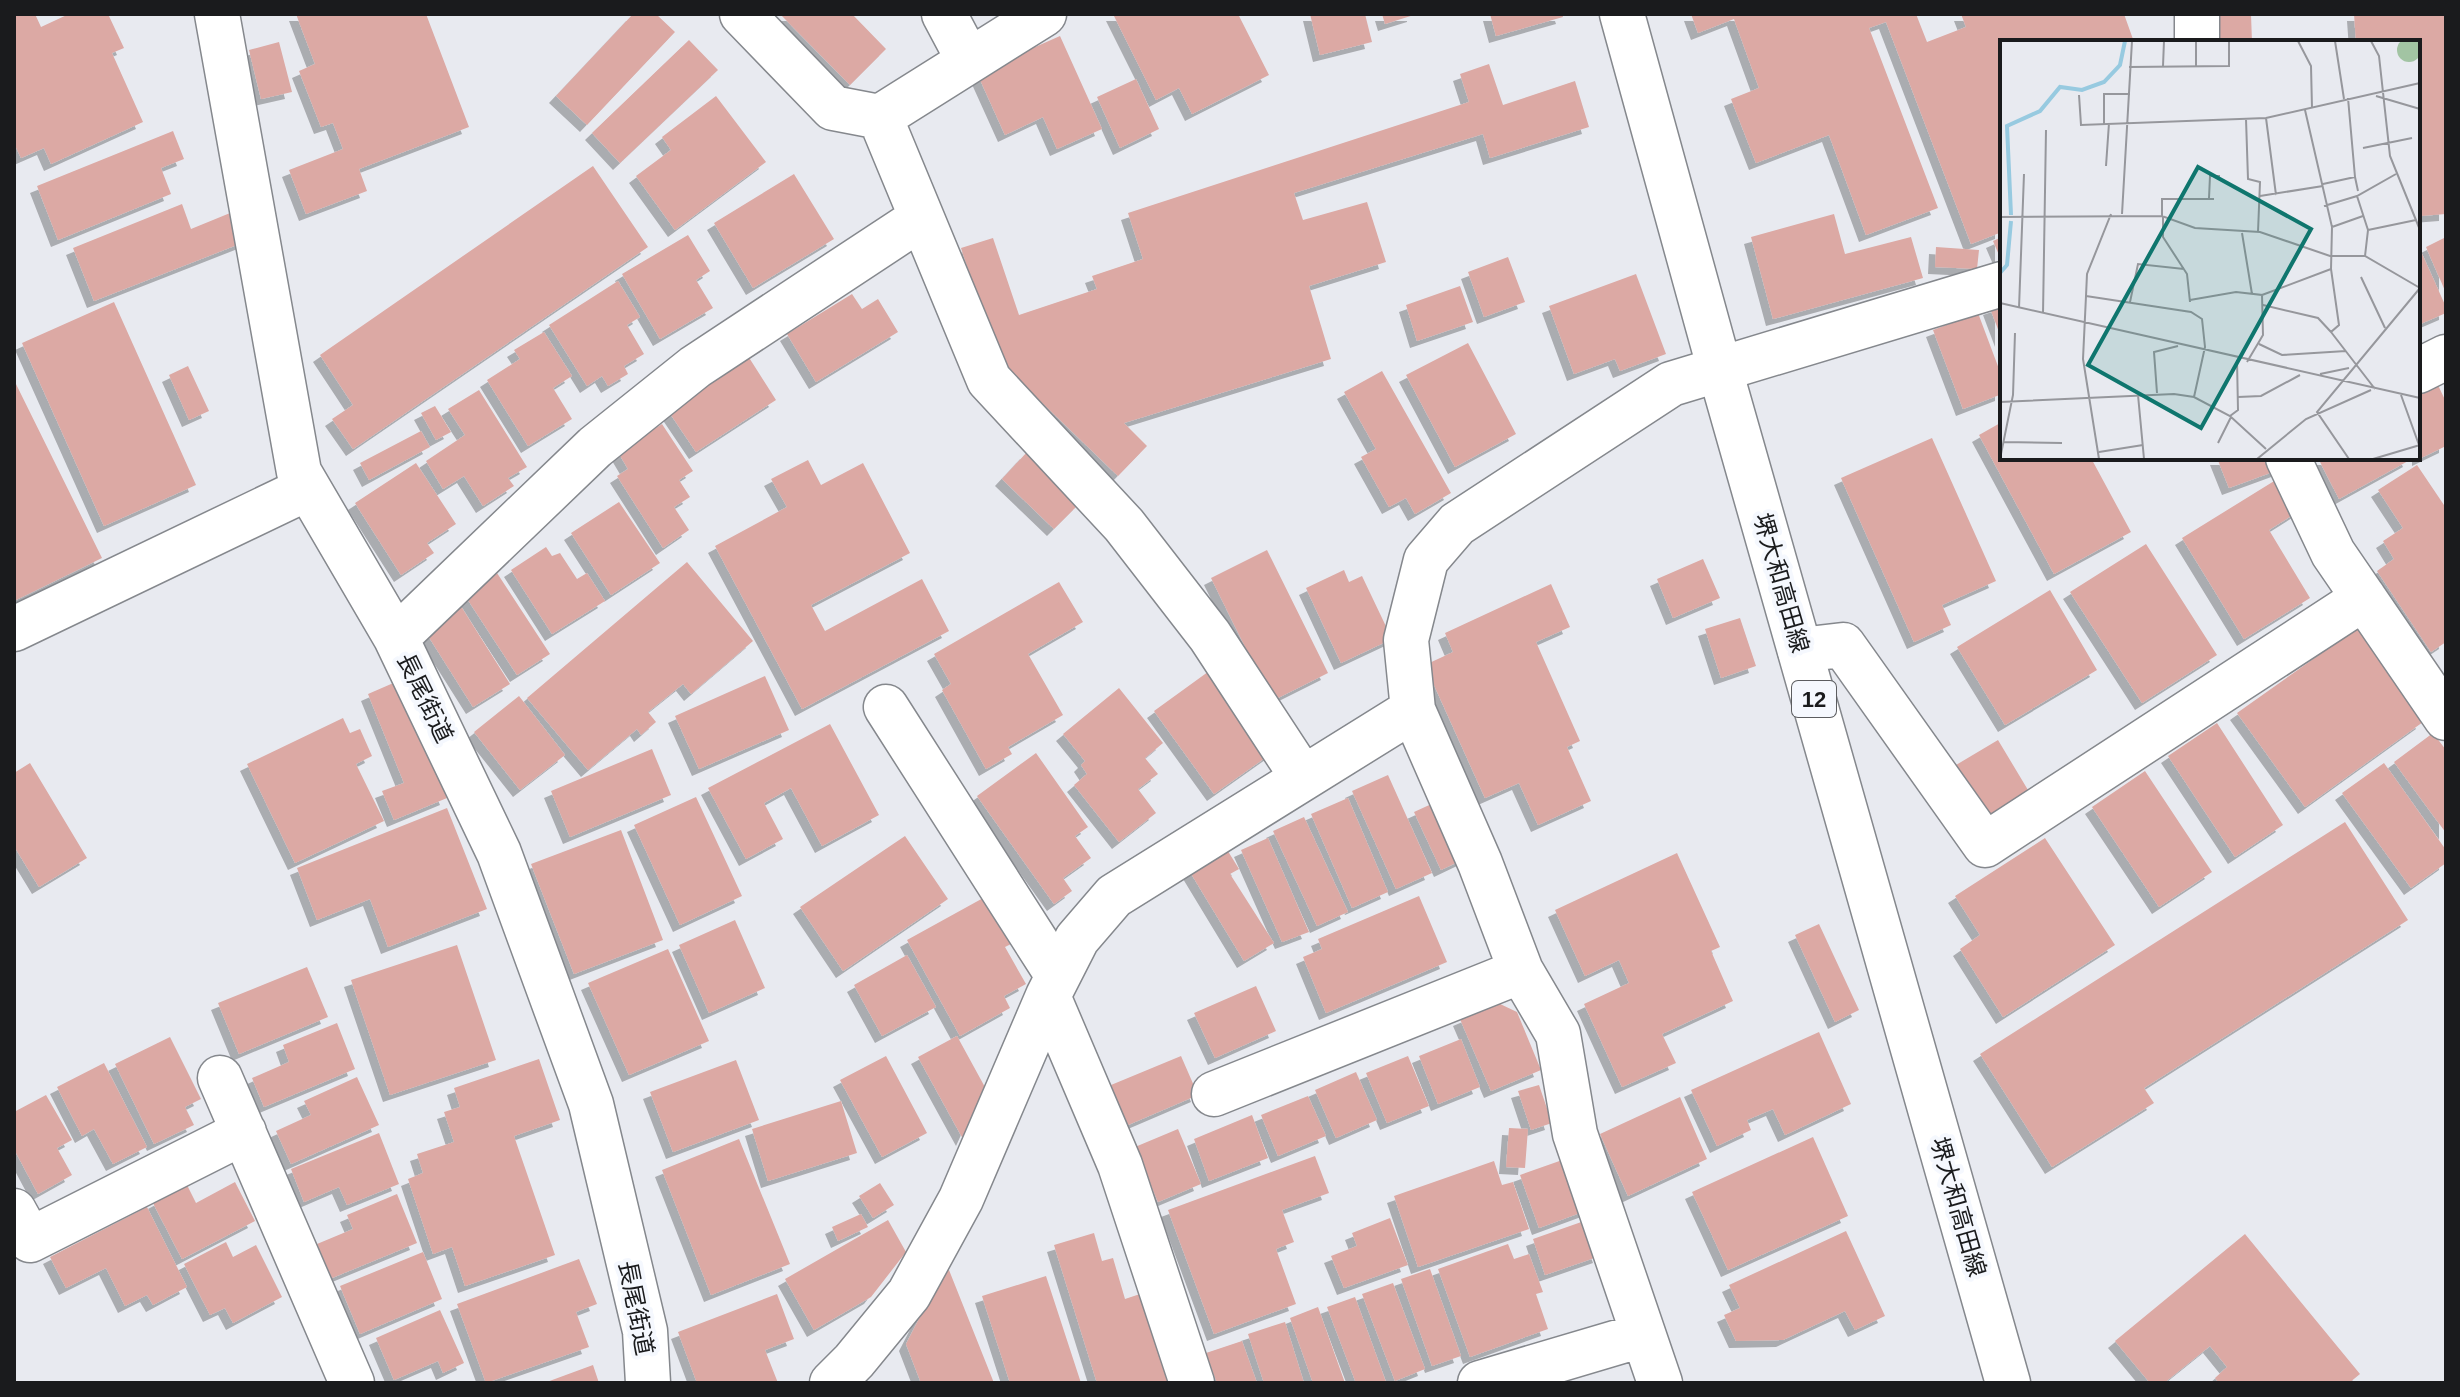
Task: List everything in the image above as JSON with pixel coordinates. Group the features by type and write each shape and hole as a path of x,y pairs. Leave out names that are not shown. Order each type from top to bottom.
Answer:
{"street":[{"name":"長尾街道","path":"217,14 299,472 396,638 499,853 591,1104 645,1331 648,1383"},
{"path":"742,14 833,108 880,117 1044,14"},
{"path":"944,14 969,61"},
{"path":"2197,14 2197,40"},
{"name":"堺大和高田線","path":"1624,15 1720,370 2008,1383"},
{"path":"880,117 989,380 1124,525 1210,636 1303,778"},
{"path":"396,638 595,447 684,375 921,218"},
{"path":"1660,1383 1575,1134 1558,1034 1521,971 1480,863 1413,710 1406,640 1426,560 1457,524 1671,384 2000,285"},
{"path":"2420,370 2446,357"},
{"path":"2289,460 2333,553 2446,718"},
{"path":"14,629 308,488"},
{"path":"1800,650 1843,645 1985,845 2364,598"},
{"path":"886,707 1053,986 1120,1165 1192,1383"},
{"path":"832,1383 909,1294 961,1199 1053,986 1077,939 1114,896 1413,710"},
{"path":"1214,1094 1521,971"},
{"path":"220,1078 352,1383"},
{"path":"14,1211 30,1240 244,1132"},
{"path":"1480,1383 1642,1335"}],"building":[{"path":"35,14 41,27 69,14 108,14 124,48 112,53 143,122 51,164 44,148 21,158 14,143 14,16"},
{"path":"296,14 426,14 469,127 359,169 367,191 306,214 289,170 343,149 333,123 321,127 299,71 315,64"},
{"path":"633,14 656,14 675,32 587,125 556,96"},
{"path":"780,14 852,14 886,49 850,85"},
{"path":"1113,14 1238,14 1269,75 1192,114 1179,88 1156,100"},
{"path":"1310,14 1365,14 1372,42 1320,55"},
{"path":"1382,14 1414,14 1414,15 1385,24"},
{"path":"1490,14 1562,14 1563,17 1496,36"},
{"path":"1691,14 1916,14 1927,42 1966,27 1961,14 2124,14 2133,40 2000,40 2000,233 1971,244 1886,22 1869,28 1938,208 1866,235 1829,135 1756,163 1731,99 1759,88 1734,19 1698,33"},
{"path":"2214,14 2251,14 2252,40 2215,40"},
{"path":"2354,14 2446,14 2446,214 2420,216 2420,40 2356,40"},
{"path":"1060,36 1102,129 1057,149 1043,117 1005,135 977,73"},
{"path":"689,40 718,70 620,163 592,133"},
{"path":"279,42 292,92 261,99 249,50"},
{"path":"1489,64 1503,105 1575,81 1589,127 1490,158 1483,134 1294,193 1303,220 1367,202 1386,262 1309,286 1331,359 1124,423 1147,446 1118,476 998,360 961,248 993,238 1019,315 1097,289 1092,276 1143,259 1128,213 1469,102 1460,74"},
{"path":"1136,79 1159,129 1120,148 1097,97"},
{"path":"716,96 766,162 675,230 636,176 671,150 662,137"},
{"path":"173,131 184,159 161,168 171,194 58,240 37,186"},
{"path":"593,166 648,247 353,449 332,419 353,405 320,355"},
{"path":"794,174 834,239 753,288 714,223"},
{"path":"182,204 191,229 235,211 247,241 94,301 73,248"},
{"path":"1834,214 1845,254 1911,237 1923,278 1773,319 1751,237"},
{"path":"688,235 710,271 696,280 713,308 660,339 622,274"},
{"path":"2446,237 2446,293 2426,247"},
{"path":"2000,238 2000,257 1993,241"},
{"path":"1936,247 1979,250 1977,269 1935,267"},
{"path":"2420,249 2446,307 2446,313 2420,324"},
{"path":"1508,257 1525,302 1484,317 1468,272"},
{"path":"1636,274 1666,354 1620,371 1615,359 1574,374 1549,306"},
{"path":"618,281 640,317 627,325 644,354 624,366 628,374 608,386 602,376 587,386 549,325"},
{"path":"1460,286 1473,322 1417,341 1406,305"},
{"path":"852,294 862,309 878,299 898,332 816,382 787,334"},
{"path":"114,302 196,485 104,526 22,343"},
{"path":"2000,305 2000,335 1990,308"},
{"path":"1978,313 2000,372 2000,395 1963,409 1933,330"},
{"path":"544,332 572,376 553,388 572,419 528,446 487,380 520,359 514,350"},
{"path":"1468,343 1516,434 1455,467 1406,375"},
{"path":"748,356 776,400 696,452 667,409"},
{"path":"188,366 209,411 189,420 169,375"},
{"path":"1382,371 1451,493 1415,514 1406,498 1389,507 1361,457 1376,449 1344,392"},
{"path":"14,380 102,558 14,601"},
{"path":"2437,383 2446,402 2446,446 2420,459 2420,392"},
{"path":"479,390 527,467 508,478 514,486 483,506 464,476 443,489 426,461 465,435 448,409"},
{"path":"435,406 451,432 436,440 421,413"},
{"path":"2000,423 2000,460 2092,460 2131,532 2054,574 1979,435"},
{"path":"662,424 693,471 679,480 690,497 674,507 689,530 663,548 617,476 628,469 618,452"},
{"path":"421,431 430,447 369,480 360,463"},
{"path":"1932,438 1996,581 1942,605 1951,625 1914,642 1841,478"},
{"path":"1027,452 1080,503 1054,529 1002,479"},
{"path":"808,460 821,485 863,463 910,553 811,605 825,631 922,579 949,631 802,709 715,546 787,507 771,479"},
{"path":"2218,460 2278,460 2281,469 2229,488"},
{"path":"2319,460 2410,460 2339,499"},
{"path":"416,463 456,524 427,543 434,553 401,575 355,503"},
{"path":"2417,465 2446,508 2446,642 2431,652 2377,571 2394,559 2383,541 2403,528 2378,490"},
{"path":"2279,478 2299,511 2269,530 2310,598 2244,639 2182,538"},
{"path":"619,502 660,563 611,595 571,533"},
{"path":"2146,544 2217,655 2142,703 2070,592"},
{"path":"546,547 552,556 560,553 577,579 587,573 605,601 552,634 511,570"},
{"path":"1267,550 1328,673 1272,701 1211,578"},
{"path":"1703,559 1720,598 1673,618 1657,579"},
{"path":"687,562 753,641 691,694 683,684 648,712 656,722 641,735 637,729 588,770 527,698"},
{"path":"1344,570 1349,582 1362,576 1392,639 1341,663 1306,588"},
{"path":"497,573 550,654 517,675 464,594"},
{"path":"1059,582 1083,622 1028,654 1063,715 1008,747 1012,754 986,769 942,690 951,684 934,654"},
{"path":"1551,584 1570,627 1536,642 1580,741 1567,747 1591,801 1538,825 1519,783 1485,798 1425,665 1453,652 1445,633"},
{"path":"2050,590 2097,670 2005,725 1957,647"},
{"path":"457,600 510,684 473,707 420,623"},
{"path":"1740,618 1756,666 1721,678 1705,629"},
{"path":"2357,628 2423,722 2305,807 2237,713"},
{"path":"1212,669 1272,753 1214,794 1154,711"},
{"path":"765,676 789,730 699,769 675,716"},
{"path":"398,681 447,798 394,820 382,791 404,783 368,694"},
{"path":"1119,688 1163,743 1145,758 1158,774 1138,789 1156,813 1119,842 1074,785 1087,774 1081,765 1085,761 1063,734"},
{"path":"519,696 565,755 520,790 474,732"},
{"path":"343,718 350,733 360,729 372,756 356,764 384,821 295,863 247,764"},
{"path":"2217,723 2283,825 2235,857 2168,756"},
{"path":"830,724 879,815 822,846 791,788 764,803 783,839 746,859 708,788"},
{"path":"2433,733 2446,750 2446,833 2394,762"},
{"path":"1998,740 2031,795 1990,820 1956,765"},
{"path":"652,749 671,795 570,837 551,791"},
{"path":"1036,753 1088,827 1075,836 1091,858 1063,878 1072,891 1054,904 977,796"},
{"path":"30,763 87,858 39,887 14,846 14,773"},
{"path":"2384,763 2446,850 2446,863 2411,888 2342,793"},
{"path":"2145,771 2212,872 2159,907 2092,807"},
{"path":"1388,775 1432,873 1396,889 1352,791"},
{"path":"696,797 742,896 680,925 634,825"},
{"path":"1348,798 1388,892 1352,908 1311,814"},
{"path":"1438,801 1464,859 1441,870 1414,812"},
{"path":"447,808 487,909 388,947 370,899 317,920 297,868"},
{"path":"1304,817 1348,912 1317,926 1273,831"},
{"path":"2345,822 2408,920 2144,1088 2154,1103 2052,1167 1980,1054"},
{"path":"621,830 663,940 574,974 531,864"},
{"path":"905,836 948,899 843,971 800,907"},
{"path":"1268,838 1309,932 1282,942 1241,850"},
{"path":"2045,838 2115,945 2003,1017 1960,949 1980,935 1955,896"},
{"path":"1221,840 1239,869 1230,874 1274,943 1244,961 1184,862"},
{"path":"1677,853 1720,947 1711,951 1733,1001 1662,1034 1676,1063 1622,1087 1584,1004 1629,983 1619,960 1585,976 1555,910"},
{"path":"1419,896 1447,962 1326,1013 1303,957 1322,949 1318,939"},
{"path":"985,897 1011,944 1005,947 1026,984 1004,996 1010,1008 960,1036 907,940"},
{"path":"735,920 765,988 709,1013 679,945"},
{"path":"1819,924 1859,1010 1835,1022 1795,935"},
{"path":"457,945 496,1060 390,1095 351,980"},
{"path":"668,949 709,1041 629,1075 588,983"},
{"path":"907,955 936,1007 882,1036 854,985"},
{"path":"307,967 328,1017 239,1054 218,1003"},
{"path":"1256,986 1276,1031 1215,1058 1194,1013"},
{"path":"1498,1003 1517,1012 1541,1070 1491,1091 1460,1019"},
{"path":"337,1023 355,1069 264,1107 252,1078 289,1062 283,1045"},
{"path":"1819,1032 1851,1104 1785,1135 1773,1109 1747,1120 1751,1130 1717,1146 1691,1090"},
{"path":"957,1036 986,1089 963,1139 918,1057"},
{"path":"170,1037 201,1099 185,1107 194,1125 154,1144 115,1064"},
{"path":"1461,1039 1480,1087 1438,1104 1419,1056"},
{"path":"886,1056 927,1133 882,1157 840,1080"},
{"path":"1181,1056 1198,1095 1128,1125 1111,1085"},
{"path":"1408,1056 1429,1106 1387,1123 1366,1073"},
{"path":"539,1059 560,1120 514,1136 555,1255 465,1286 452,1247 433,1254 408,1179 423,1173 417,1154 454,1142 444,1112 460,1107 454,1088"},
{"path":"736,1060 759,1120 673,1152 650,1092"},
{"path":"104,1063 147,1147 113,1164 94,1129 82,1136 57,1087"},
{"path":"1356,1072 1377,1120 1336,1138 1315,1090"},
{"path":"357,1077 379,1125 291,1164 276,1131 311,1115 304,1101"},
{"path":"1539,1085 1552,1123 1531,1130 1518,1091"},
{"path":"46,1095 72,1140 57,1148 72,1175 38,1194 14,1149 14,1112"},
{"path":"1308,1096 1326,1136 1278,1156 1261,1115"},
{"path":"1680,1097 1707,1159 1628,1196 1600,1134"},
{"path":"841,1101 857,1153 768,1181 752,1129"},
{"path":"1252,1115 1268,1158 1209,1181 1194,1139"},
{"path":"1509,1128 1528,1129 1525,1168 1506,1167"},
{"path":"1178,1129 1201,1184 1158,1202 1135,1147"},
{"path":"379,1133 399,1184 347,1205 339,1187 304,1202 291,1169"},
{"path":"1813,1137 1848,1216 1728,1270 1692,1192"},
{"path":"739,1139 790,1264 711,1295 662,1170"},
{"path":"1315,1156 1329,1193 1282,1210 1294,1242 1276,1249 1296,1304 1214,1334 1168,1210"},
{"path":"1568,1158 1588,1210 1539,1228 1520,1175"},
{"path":"1494,1161 1502,1185 1513,1182 1529,1229 1418,1267 1394,1196"},
{"path":"235,1182 255,1221 182,1259 153,1203 187,1185 196,1203"},
{"path":"880,1183 894,1205 873,1218 859,1196"},
{"path":"397,1194 417,1243 332,1278 317,1244 353,1229 347,1215"},
{"path":"147,1207 187,1287 153,1305 147,1295 125,1306 106,1268 66,1288 50,1257"},
{"path":"861,1214 868,1227 838,1241 832,1227"},
{"path":"1390,1218 1408,1265 1344,1288 1331,1256 1357,1246 1352,1233"},
{"path":"888,1220 906,1252 871,1297 814,1330 785,1279"},
{"path":"1587,1220 1600,1256 1545,1275 1533,1239"},
{"path":"1846,1231 1885,1316 1855,1330 1845,1311 1783,1340 1736,1341 1724,1315 1740,1308 1729,1285"},
{"path":"1094,1233 1102,1261 1113,1258 1125,1299 1149,1291 1176,1379 1163,1383 1097,1383 1054,1245"},
{"path":"2245,1234 2360,1374 2349,1383 2219,1383 2215,1378 2227,1367 2210,1346 2164,1383 2150,1383 2115,1341"},
{"path":"226,1242 233,1257 256,1245 282,1297 233,1323 225,1308 210,1315 184,1264"},
{"path":"1508,1244 1514,1259 1529,1254 1543,1292 1536,1294 1548,1329 1470,1357 1438,1269"},
{"path":"423,1252 442,1299 360,1334 340,1286"},
{"path":"579,1259 597,1304 576,1312 589,1347 486,1383 457,1304"},
{"path":"947,1265 994,1383 921,1383 906,1344"},
{"path":"1430,1269 1461,1356 1432,1366 1401,1279"},
{"path":"1046,1276 1081,1383 1010,1383 982,1296"},
{"path":"1393,1283 1425,1369 1395,1381 1362,1294"},
{"path":"777,1294 794,1339 765,1350 778,1383 697,1383 678,1332"},
{"path":"1355,1297 1384,1383 1356,1383 1327,1307"},
{"path":"1318,1307 1345,1383 1313,1383 1290,1318"},
{"path":"440,1310 464,1363 443,1373 438,1361 394,1380 376,1338"},
{"path":"1285,1322 1304,1383 1264,1383 1248,1334"},
{"path":"1242,1341 1257,1383 1217,1383 1206,1353"},
{"path":"593,1365 599,1383 544,1383"}]}
